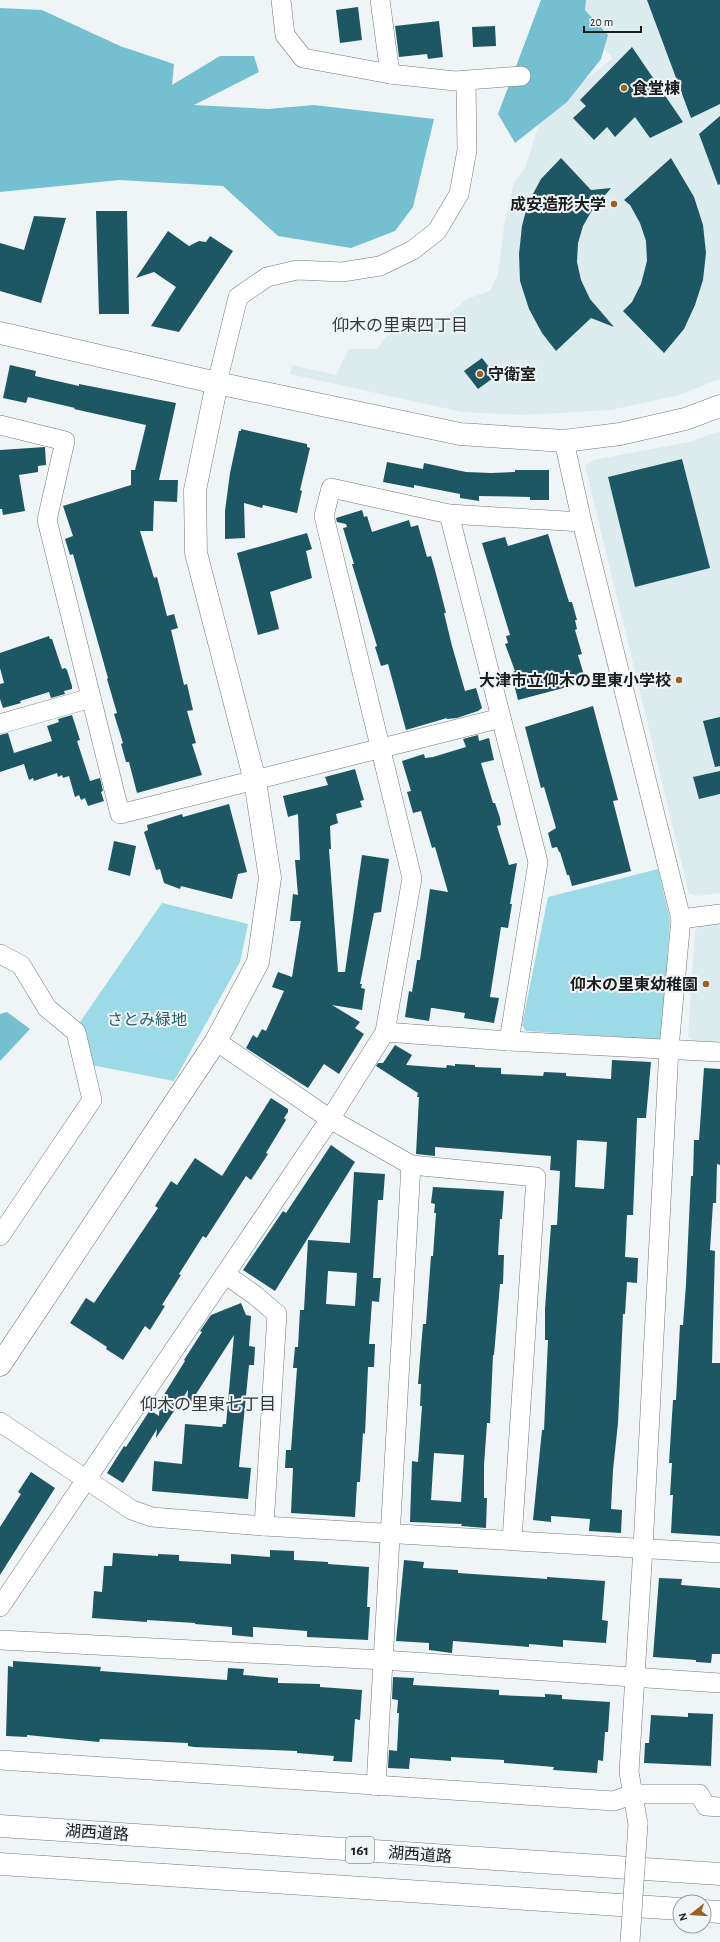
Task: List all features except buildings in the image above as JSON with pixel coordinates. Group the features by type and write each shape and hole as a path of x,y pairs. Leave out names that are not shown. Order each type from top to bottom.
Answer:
{"main road":[{"path":"0,333 217,382 460,434 564,441 620,434 685,419 720,406"},
{"path":"0,1365 216,1042 258,962 270,878 255,781 196,552 195,490 217,382"},
{"name":"湖西道路","path":"0,1826 720,1874"},
{"name":"161","path":"0,1864 672,1908"}],"street":[{"path":"281,0 285,35 303,58 390,74 456,81 521,76"},
{"path":"380,0 390,74"},
{"path":"217,382 238,297 267,277 297,270 342,272 380,266 413,250 436,231 459,194 467,150 466,81"},
{"path":"0,425 65,441 47,520 120,814 501,718"},
{"path":"564,441 582,522 681,919 669,1048 643,1548 629,1772 638,1824 630,1942"},
{"path":"0,1607 330,1119 384,1032 412,878 324,516 331,488 449,514 582,522"},
{"path":"449,514 538,862 509,1041"},
{"path":"0,724 91,698"},
{"path":"681,919 720,914"},
{"path":"0,954 21,965 47,1008 76,1032 92,1100 0,1236"},
{"path":"384,1032 509,1041 669,1048 720,1052"},
{"path":"216,1042 330,1119 411,1166 536,1177 512,1540"},
{"path":"376,1786 411,1166"},
{"path":"225,1274 256,1296 277,1314 264,1526"},
{"path":"0,1422 132,1510 152,1517 264,1526 720,1553"},
{"path":"0,1640 383,1660 720,1682"},
{"path":"0,1760 614,1801 633,1794 699,1794 706,1806 720,1807"}],"shaded area":[{"path":"541,0 586,0 585,10 608,35 601,59 567,102 515,143 498,114"},
{"name":"成安造形大学","path":"573,0 720,0 720,379 679,395 611,410 524,415 462,412 290,374 292,365 336,375 349,349 377,349 386,336 424,322 441,321 467,299 490,291 498,275 504,226 514,183 526,166 539,123 560,100 613,58 576,21"},
{"path":"0,8 42,10 120,46 174,64 172,85 220,56 254,56 259,72 194,105 268,109 314,105 434,119 413,207 395,231 351,248 278,236 223,186 119,180 0,192"},
{"name":"大津市立仰木の里東小学校","path":"720,431 720,893 698,896 689,893 585,466 593,460 689,442"},
{"name":"仰木の里東幼稚園","path":"720,923 720,1044 695,1043 688,1036 695,931 700,925"},
{"path":"7,1012 30,1029 0,1061 0,1014"}],"green space":[{"path":"658,869 670,920 662,1040 526,1031 522,1025 548,897"},
{"name":"さとみ緑地","path":"162,903 248,924 240,962 174,1081 91,1065 78,1025"}],"place":[{"name":"食堂棟","path":"624,88"},
{"name":"成安造形大学","path":"614,204"},
{"name":"守衛室","path":"480,374"},
{"name":"大津市立仰木の里東小学校","path":"679,680"},
{"name":"仰木の里東幼稚園","path":"706,984"}],"district":[{"name":"仰木の里東四丁目","path":"400,325"},
{"name":"仰木の里東七丁目","path":"208,1404"}]}
